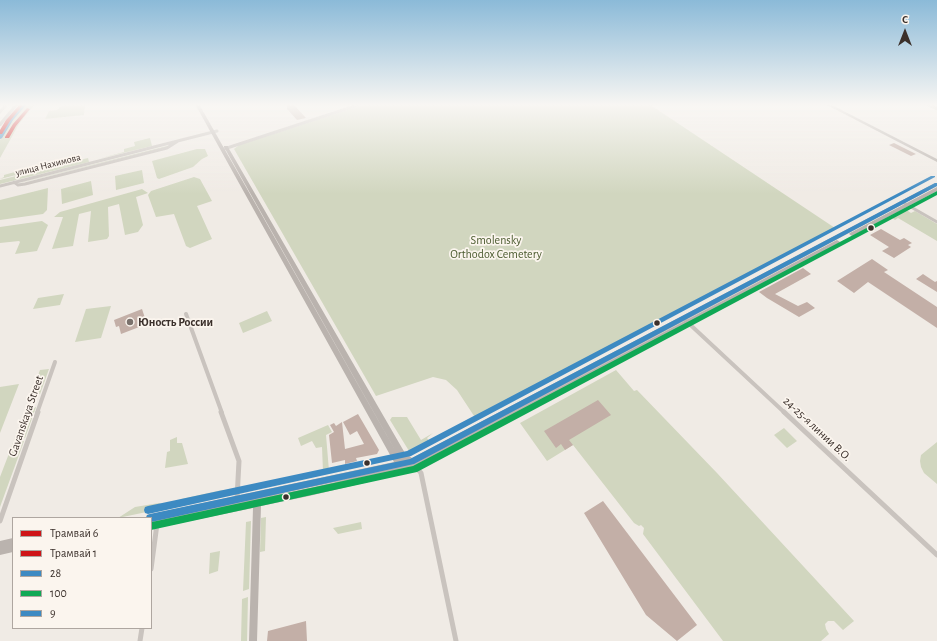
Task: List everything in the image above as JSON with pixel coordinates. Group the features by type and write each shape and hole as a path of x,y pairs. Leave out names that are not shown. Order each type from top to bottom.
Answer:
{"main road":[{"path":"217,134 398,450 414,464"},
{"path":"886,134 937,160"},
{"path":"888,134 937,160"},
{"path":"225,148 396,459 401,465"},
{"path":"156,522 414,464 905,203 937,184"},
{"path":"905,203 937,189"},
{"path":"156,522 237,499 257,499 401,465 414,464"},
{"path":"253,641 257,499"},
{"path":"0,545 12,542"},
{"path":"0,551 12,548"}],"street":[{"name":"улица Нахимова","path":"0,186 204,134"},
{"path":"225,148 269,134"},
{"path":"905,203 937,222"},
{"path":"186,314 239,460 237,499"},
{"name":"24-25-я линии В.О.","path":"686,320 937,555"},
{"name":"Gavanskaya Street","path":"0,521 55,362"},
{"path":"414,464 423,480 456,641"},
{"path":"152,560 156,522"},
{"path":"140,641 142,629"}],"green space":[{"path":"3,134 13,134 0,158 0,140"},
{"name":"Smolensky Orthodox Cemetery","path":"273,134 694,134 835,228 476,419 457,390 446,380 433,377 376,396 234,149 239,145"},
{"path":"150,138 152,146 98,159 124,152 124,149 135,146 134,142"},
{"path":"171,146 20,183 23,182"},
{"path":"197,149 205,149 208,156 193,167 159,179 157,178 152,161"},
{"path":"88,158 89,162 0,184 0,180"},
{"path":"69,159 69,162 0,179 4,177 4,175"},
{"path":"142,170 144,183 116,190 115,176"},
{"path":"194,177 200,179 212,201 197,206 212,239 190,248 186,246 174,214 156,217 148,195 151,191"},
{"path":"91,181 93,195 62,204 61,189"},
{"path":"48,188 47,210 43,214 0,220 0,200"},
{"path":"142,189 148,193 136,197 143,225 138,232 125,235 119,204 108,207 109,236 107,239 88,242 91,211 79,214 73,246 52,249 63,217 54,217 60,212"},
{"path":"905,209 911,213 915,211 937,224 937,241 898,218 895,220 891,217"},
{"path":"42,221 48,225 37,251 15,254 20,242 19,241 0,243 0,227"},
{"path":"64,294 60,305 33,309 38,298"},
{"path":"111,306 101,338 75,342 86,309"},
{"path":"267,311 272,321 243,333 239,323"},
{"path":"49,369 40,394 31,395 40,370"},
{"path":"616,370 634,391 637,390 717,473 854,621 843,630 834,621 828,621 825,624 829,634 821,641 723,641 643,534 644,528 641,525 639,526 634,523 573,445 547,461 520,423"},
{"path":"19,384 0,433 0,387"},
{"path":"36,407 25,438 14,440 26,409"},
{"path":"392,417 407,417 421,440 433,433 427,438 430,442 440,439 416,451 409,451 390,420"},
{"path":"328,425 332,432 326,435 329,471 323,472 322,447 316,448 312,441 301,446 298,438"},
{"path":"784,428 797,441 787,448 774,435"},
{"path":"177,437 177,443 182,443 188,464 165,468 167,452 170,451 170,440"},
{"path":"24,441 0,507 0,477 13,443"},
{"path":"937,442 937,484 924,473 920,461 921,455"},
{"path":"222,490 232,494 120,517 135,507 159,503 165,505 174,503 181,499"},
{"path":"266,517 265,551 260,552 261,518"},
{"path":"251,521 249,589 243,591 246,522"},
{"path":"361,522 362,529 338,534 333,528"},
{"path":"220,551 218,571 209,574 210,553"},
{"path":"248,597 247,641 241,641 242,599"}],"building":[{"path":"894,143 916,154 911,156 889,145"},
{"path":"881,229 900,240 904,238 912,243 908,245 911,247 894,258 882,251 889,247 870,235"},
{"path":"872,259 888,270 884,272 937,307 937,328 868,282 854,293 837,281"},
{"path":"803,268 811,274 775,294 798,306 807,302 815,308 799,317 759,292"},
{"path":"923,274 935,282 937,281 937,292 916,279"},
{"name":"Юность России","path":"142,309 147,324 121,334 119,326 116,327 114,320"},
{"path":"598,400 611,415 569,440 573,445 565,450 561,444 556,448 544,431"},
{"path":"358,414 379,450 377,454 356,458 357,461 345,464 345,460 332,463 329,435 334,432 330,425 334,423 336,426 342,422 345,449 364,444 357,431 350,435 343,422"},
{"path":"603,501 697,625 677,641 646,615 584,513"},
{"path":"306,621 307,641 267,641 268,631"}],"transit line":[{"name":"28","path":"0,138 2,134"},
{"name":"9","path":"148,510 408,454 933,177"},
{"name":"28","path":"152,518 411,462 937,184"},
{"name":"100","path":"152,526 414,469 937,193"}],"place":[{"name":"Юность России","path":"130,322"}]}
